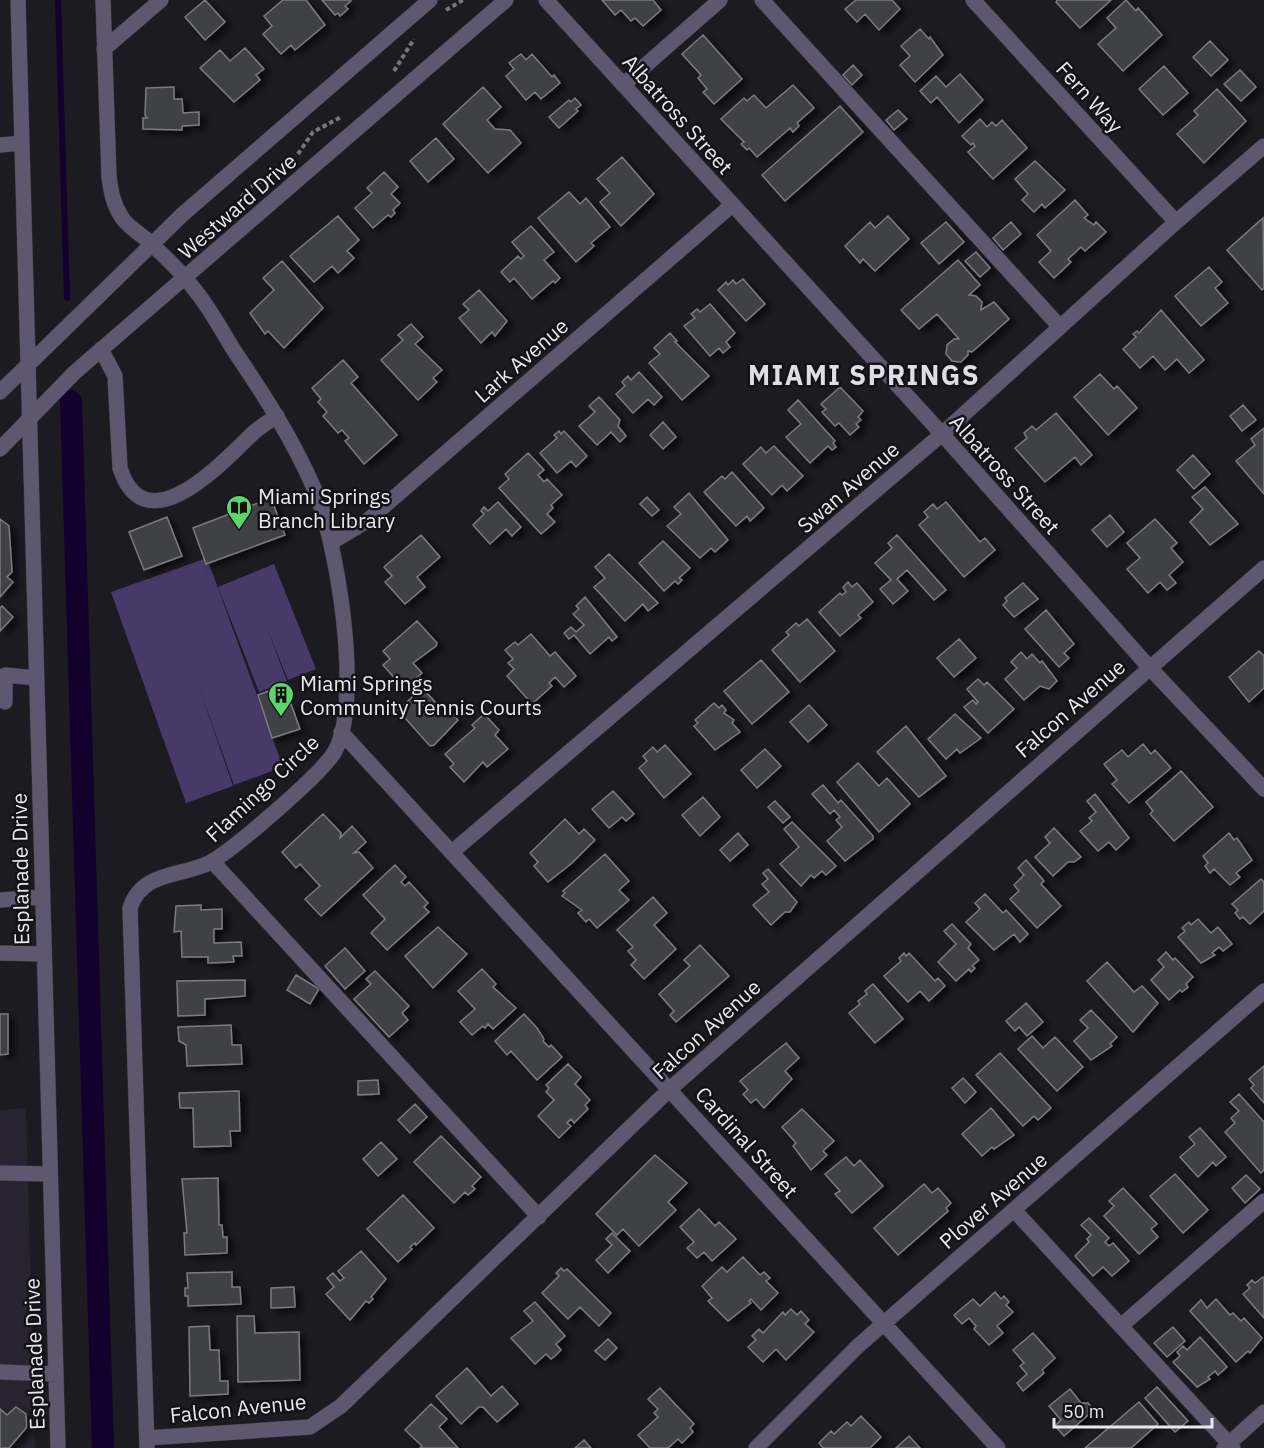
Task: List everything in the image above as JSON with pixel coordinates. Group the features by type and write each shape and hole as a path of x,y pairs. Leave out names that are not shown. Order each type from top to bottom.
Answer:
{"street":[{"name":"Esplanade Drive","path":"18,0 58,1448"},
{"name":"Flamingo Circle","path":"103,0 109,177 113,200 122,219 151,243 186,279 203,302 277,416 318,496 332,542 346,655 345,706 341,732 335,751 327,762 246,837 212,861 157,878 143,887 132,899 130,908 147,1443"},
{"path":"104,49 161,0"},
{"name":"Westward Drive","path":"0,392 151,243 430,0"},
{"name":"Westward Drive","path":"0,449 31,415 101,349 186,279 506,0"},
{"name":"Albatross Street","path":"546,0 942,434 1149,667 1263,784"},
{"path":"623,85 720,0"},
{"path":"762,0 1060,327"},
{"name":"Fern Way","path":"973,0 1176,222"},
{"path":"0,146 22,143"},
{"name":"Swan Avenue","path":"452,852 942,434 1176,222 1264,146"},
{"name":"Lark Avenue","path":"332,542 367,521 732,205"},
{"path":"101,349 115,376 120,468 123,478 135,493 150,502 168,500 202,479 229,458 252,433 277,416"},
{"name":"Falcon Avenue","path":"147,1443 310,1426 341,1406 670,1089 1264,568"},
{"path":"5,702 5,675 36,678"},
{"name":"Cardinal Street","path":"341,732 998,1448"},
{"path":"212,861 539,1217"},
{"path":"0,900 42,897"},
{"path":"0,953 43,954"},
{"name":"Plover Avenue","path":"756,1448 883,1324 1264,991"},
{"path":"0,1173 50,1174"},
{"path":"1121,1326 1264,1201"},
{"path":"1014,1210 1228,1447 1264,1412"},
{"path":"0,1372 56,1374"}],"path":[{"path":"443,12 463,0"},
{"path":"392,73 416,36"},
{"path":"293,159 313,132 350,110"},
{"path":"201,233 227,216 256,182 284,168"},
{"path":"195,226 206,238"}],"shaded area":[{"path":"207,558 283,767 234,785 198,685 233,786 186,803 111,592"},
{"path":"274,564 316,669 288,680 267,628 287,681 259,692 218,587"},
{"path":"26,1108 35,1448 0,1448 0,1110"}],"building":[{"path":"205,0 225,22 205,40 185,17"},
{"path":"283,0 306,0 325,25 295,50 291,45 281,54 263,34 272,26 264,16"},
{"path":"322,0 351,1 345,6 348,9 340,16 338,13 335,15"},
{"path":"602,0 653,0 661,10 643,26 635,18 631,21 621,10 615,15"},
{"path":"856,0 892,0 900,9 879,30 865,14 857,22 845,9"},
{"path":"1057,0 1111,0 1080,28 1056,2"},
{"path":"1126,0 1136,11 1138,8 1162,35 1123,71 1098,44 1116,28 1107,18"},
{"path":"920,29 929,39 930,37 943,55 915,82 900,65 910,56 901,46"},
{"path":"703,35 742,79 714,104 703,92 707,89 698,78 701,75 682,54"},
{"path":"1210,41 1228,60 1211,76 1193,57"},
{"path":"245,48 264,69 256,75 260,80 234,102 200,68 220,50 230,61"},
{"path":"521,54 526,60 532,54 560,83 541,99 535,92 526,100 506,76 514,69 509,63"},
{"path":"853,65 862,75 852,85 843,75"},
{"path":"1164,66 1188,93 1163,115 1139,89"},
{"path":"1240,70 1256,87 1241,101 1224,84"},
{"path":"960,74 983,100 959,123 937,97 931,103 920,91 936,76 946,87"},
{"path":"793,85 814,108 797,123 799,126 793,132 790,128 757,157 749,148 747,150 741,144 744,142 721,119 744,98 747,101 754,95 766,108"},
{"path":"174,87 174,99 182,99 183,113 199,112 199,125 182,126 182,130 143,129 143,118 147,118 145,115 146,88"},
{"path":"483,87 501,107 487,120 495,129 510,130 521,143 488,173 443,124"},
{"path":"1217,89 1246,121 1204,163 1177,134 1198,115 1194,111"},
{"path":"575,98 581,105 576,109 578,111 559,128 549,117 569,100 571,102"},
{"path":"840,106 863,132 785,201 762,175"},
{"path":"898,110 907,119 894,130 886,120"},
{"path":"980,119 987,127 992,122 996,126 1002,120 1027,148 993,179 968,152 975,146 973,143 971,145 962,136"},
{"path":"436,138 454,159 428,182 410,161"},
{"path":"622,157 654,194 621,226 600,202 610,193 597,179"},
{"path":"1035,161 1065,190 1045,208 1042,204 1034,212 1022,200 1028,194 1015,179"},
{"path":"384,172 398,187 391,194 400,203 393,210 395,213 391,217 388,215 373,228 355,208 372,193 367,188"},
{"path":"569,192 580,204 586,198 610,227 591,243 594,246 576,262 538,218"},
{"path":"1075,200 1088,215 1084,218 1094,225 1096,222 1106,232 1085,251 1081,247 1068,259 1071,262 1054,278 1039,262 1051,251 1037,235"},
{"path":"338,216 359,240 347,251 354,258 338,273 332,266 314,282 290,256"},
{"path":"888,216 909,239 875,271 863,259 860,263 845,246 870,222 875,228"},
{"path":"1263,218 1264,288 1262,290 1227,250"},
{"path":"946,222 964,242 939,264 921,243"},
{"path":"1011,222 1021,234 1003,250 993,238"},
{"path":"531,226 554,252 544,260 560,278 555,283 553,281 532,299 514,278 510,282 501,272 518,256 521,259 524,256 512,242"},
{"path":"976,252 990,268 980,277 965,261"},
{"path":"958,260 980,285 969,295 976,296 982,302 981,310 994,302 1009,319 972,352 968,351 968,355 961,362 952,361 946,354 947,345 954,339 959,339 937,314 919,329 901,310"},
{"path":"282,261 323,308 284,348 268,331 265,334 250,313 274,290 263,278"},
{"path":"1209,267 1222,282 1215,288 1228,303 1201,326 1175,296"},
{"path":"743,279 765,304 746,321 718,290 726,282 728,285 733,280 736,284"},
{"path":"479,290 507,321 495,336 492,332 481,343 459,318 469,310 463,304"},
{"path":"710,304 735,333 726,342 730,347 723,353 719,348 710,356 684,326 695,318 691,314 697,309 700,312"},
{"path":"1161,310 1204,360 1189,373 1177,359 1165,370 1153,356 1140,368 1123,349 1136,337 1133,334 1137,331 1139,333"},
{"path":"411,324 423,337 415,344 442,370 433,378 437,382 418,400 381,360 403,340 398,335"},
{"path":"670,333 677,341 675,342 709,376 682,400 649,363 660,354 654,348"},
{"path":"343,360 358,377 351,383 397,435 364,464 345,441 349,438 342,430 338,433 323,416 327,412 318,402 321,399 312,388"},
{"path":"639,372 662,397 654,405 648,399 633,413 616,394 625,386 622,382 628,376 631,380"},
{"path":"1100,374 1114,389 1117,386 1137,408 1108,435 1074,397"},
{"path":"840,387 863,411 858,417 861,420 856,424 859,427 850,435 839,423 835,426 822,412 826,409 821,404"},
{"path":"599,397 620,420 618,426 626,436 620,442 611,432 597,445 579,426 595,412 589,406"},
{"path":"798,400 835,441 833,443 836,447 832,450 828,446 810,463 786,437 801,424 788,410"},
{"path":"1243,405 1256,420 1242,431 1230,416"},
{"path":"1056,413 1092,455 1081,465 1075,457 1045,482 1015,448 1027,438 1024,433 1032,426 1036,430"},
{"path":"663,422 676,437 663,449 650,435"},
{"path":"1264,428 1264,494 1236,461 1255,445 1251,439"},
{"path":"559,431 561,434 564,431 587,456 576,467 571,461 557,473 540,453 557,438 554,435"},
{"path":"774,446 803,476 787,491 782,485 772,495 743,464 761,447 766,453"},
{"path":"528,453 544,470 538,475 544,482 547,479 562,495 551,505 553,508 547,514 555,522 541,534 499,488 509,479 505,474"},
{"path":"1193,455 1210,474 1194,489 1177,470"},
{"path":"732,472 764,508 750,521 747,516 736,526 704,492 722,476 725,479"},
{"path":"1205,487 1238,524 1210,545 1190,522 1203,509 1192,497"},
{"path":"689,493 728,540 715,552 711,548 700,558 667,526 681,514 674,507"},
{"path":"647,497 659,510 652,516 640,504"},
{"name":"Miami Springs Branch Library","path":"271,498 285,535 206,564 193,528"},
{"path":"498,502 521,527 512,536 506,529 490,544 473,525 484,514 481,511 484,507 488,511"},
{"path":"946,502 980,542 985,538 995,550 964,577 919,525 928,517 924,512 933,504 937,509"},
{"path":"1110,515 1124,532 1107,547 1092,530"},
{"path":"167,517 182,556 144,570 129,532"},
{"path":"0,519 9,526 12,572 7,577 13,582 0,597"},
{"path":"1155,519 1177,543 1171,548 1183,562 1169,575 1176,583 1167,590 1160,582 1148,593 1127,569 1140,558 1127,543"},
{"path":"421,535 440,557 417,577 425,587 405,604 385,582 392,576 384,567"},
{"path":"897,535 946,590 934,600 907,570 897,579 908,591 893,604 880,589 891,580 875,563 892,548 888,543"},
{"path":"663,541 690,568 679,578 682,580 678,584 675,581 664,591 639,563"},
{"path":"609,554 658,603 648,611 643,604 625,621 594,587 605,578 595,567"},
{"path":"848,582 852,587 857,583 873,602 858,615 861,618 840,636 819,612 840,593 842,595 846,592 843,587"},
{"path":"1023,583 1038,599 1014,617 1003,605 1007,601 1005,598"},
{"path":"585,597 617,637 612,641 609,637 590,654 574,635 569,639 564,633 571,627 576,632 584,625 573,614 579,609 576,606"},
{"path":"2,606 13,617 0,631 0,608"},
{"path":"1046,610 1074,644 1064,653 1069,658 1059,667 1025,629"},
{"path":"807,619 835,651 800,682 772,650 789,635 786,632 796,623 799,626"},
{"path":"417,621 437,643 413,663 422,673 404,689 383,665 390,659 383,651"},
{"path":"531,634 550,656 555,652 576,676 564,687 555,677 549,683 552,686 532,704 507,676 514,669 508,663 513,659 505,650 515,642 518,645"},
{"path":"959,639 976,658 954,677 937,658"},
{"path":"1259,651 1264,656 1264,688 1249,702 1229,677"},
{"path":"1021,652 1027,659 1032,654 1040,663 1042,661 1057,681 1049,689 1040,686 1024,700 1005,679 1017,668 1011,662"},
{"path":"761,660 789,692 752,724 724,691"},
{"path":"978,679 984,685 987,682 1014,709 988,733 964,707 973,700 976,704 978,702 967,689"},
{"path":"422,688 441,708 446,710 447,708 458,720 434,745 430,746 398,710"},
{"name":"Miami Springs Community Tennis Courts","path":"274,689 281,708 291,704 300,729 272,738 258,695"},
{"path":"714,703 719,708 722,705 726,710 724,713 734,720 732,723 740,732 715,750 694,726 698,723 695,720"},
{"path":"809,705 827,725 808,742 790,722"},
{"path":"484,714 499,730 495,735 508,749 487,767 483,762 464,782 450,767 454,764 445,754 475,728 472,725"},
{"path":"955,714 981,738 960,753 957,749 946,759 928,739"},
{"path":"906,726 946,776 919,797 877,752"},
{"path":"1143,744 1151,754 1155,750 1171,768 1129,803 1112,784 1117,780 1104,764 1122,750 1128,757"},
{"path":"665,745 691,774 664,798 639,768 647,761 643,756 653,747 657,752"},
{"path":"765,749 781,766 757,788 741,770"},
{"path":"858,763 879,786 887,778 910,804 879,832 837,782"},
{"path":"1181,771 1213,807 1174,841 1150,814 1153,811 1146,802"},
{"path":"823,785 838,803 841,800 873,836 873,839 845,861 827,841 842,827 836,820 840,817 834,810 830,814 812,794"},
{"path":"613,791 634,814 626,821 622,817 609,828 592,809"},
{"path":"1095,794 1129,838 1116,850 1109,842 1098,851 1080,831 1092,821 1089,818 1096,812 1087,801"},
{"path":"703,797 720,817 700,836 682,815"},
{"path":"775,801 790,817 783,823 768,807"},
{"path":"323,814 341,833 340,838 352,826 366,842 354,853 359,852 373,868 321,916 305,899 320,886 300,864 296,868 282,852"},
{"path":"565,819 579,834 584,829 595,840 572,863 548,882 534,866 538,862 530,853"},
{"path":"792,822 836,866 826,875 822,871 814,878 811,875 801,886 780,864 799,847 784,829"},
{"path":"1054,828 1081,857 1074,862 1068,862 1053,876 1035,857 1050,843 1045,837"},
{"path":"738,833 748,845 730,861 720,850"},
{"path":"1229,833 1234,840 1237,838 1252,860 1236,873 1240,877 1230,885 1214,869 1210,873 1205,866 1208,863 1203,856"},
{"path":"605,854 629,881 619,890 629,900 597,928 589,919 586,922 578,913 582,910 562,896 565,893 563,891"},
{"path":"1026,860 1044,881 1041,884 1061,906 1037,928 1010,899 1019,891 1014,885 1024,875 1018,868"},
{"path":"395,865 406,877 401,882 405,886 409,882 428,903 424,907 429,912 387,950 371,933 385,919 363,895"},
{"path":"768,869 797,902 790,912 785,912 771,925 753,905 769,892 762,884 768,879 763,873"},
{"path":"1261,879 1264,882 1264,911 1250,924 1243,917 1240,919 1235,913 1238,910 1232,904"},
{"path":"985,894 1003,913 1006,910 1028,934 1020,942 1014,934 994,950 966,922 980,909 975,903"},
{"path":"653,897 667,913 654,925 676,949 644,979 631,965 636,960 628,951 633,947 617,930"},
{"path":"201,905 201,910 222,909 222,929 214,929 214,943 241,942 242,956 233,956 234,962 208,963 208,957 182,957 181,931 174,932 176,906"},
{"path":"1198,919 1211,933 1218,927 1232,944 1223,951 1219,947 1212,953 1215,955 1201,963 1178,937 1185,931 1182,928"},
{"path":"952,924 971,944 968,948 979,960 972,966 975,968 971,972 969,969 956,981 938,962 956,944 944,931"},
{"path":"438,927 467,954 433,988 405,956"},
{"path":"700,945 729,976 676,1022 670,1015 674,1011 659,994 690,966 684,960"},
{"path":"345,948 365,971 345,989 325,966"},
{"path":"1166,952 1193,977 1186,984 1188,987 1182,992 1180,990 1169,1000 1151,980 1164,967 1158,960"},
{"path":"904,953 906,956 909,953 935,981 938,978 945,986 929,1001 920,991 908,1002 884,976 901,961 899,958"},
{"path":"1107,962 1134,992 1142,986 1158,1003 1133,1032 1087,981"},
{"path":"482,969 496,984 493,987 516,1008 493,1029 488,1024 472,1035 460,1022 475,1009 458,991"},
{"path":"375,971 409,1006 402,1013 408,1020 389,1037 354,999 371,984 366,979"},
{"path":"296,975 319,989 310,1004 287,990"},
{"path":"245,980 245,996 205,999 205,1015 178,1016 177,981"},
{"path":"873,984 903,1019 875,1043 849,1013 860,1004 858,1001 867,994 865,991"},
{"path":"1026,1003 1043,1022 1027,1036 1019,1027 1015,1031 1006,1021"},
{"path":"1091,1010 1117,1037 1110,1044 1112,1046 1091,1060 1074,1041 1088,1028 1080,1020"},
{"path":"0,1014 8,1014 8,1054 0,1055"},
{"path":"524,1014 537,1028 543,1041 549,1047 551,1045 562,1057 537,1080 511,1051 507,1055 495,1041"},
{"path":"231,1025 232,1045 241,1045 242,1064 187,1066 186,1045 179,1041 178,1027"},
{"path":"1032,1036 1043,1048 1055,1037 1083,1067 1057,1091 1018,1049"},
{"path":"786,1043 799,1058 785,1071 792,1079 764,1108 756,1099 751,1103 743,1094 748,1090 740,1081"},
{"path":"1000,1053 1051,1108 1038,1120 1034,1116 1023,1126 976,1075"},
{"path":"568,1064 581,1077 575,1084 590,1100 585,1105 588,1109 574,1123 571,1119 567,1123 571,1126 559,1138 538,1116 554,1100 546,1092 549,1088 546,1085"},
{"path":"1264,1066 1264,1103 1251,1088 1254,1085 1249,1079"},
{"path":"963,1078 976,1092 965,1103 952,1088"},
{"path":"378,1080 379,1094 358,1095 358,1081"},
{"path":"239,1091 240,1131 230,1131 231,1146 194,1147 193,1108 180,1108 179,1093"},
{"path":"1239,1094 1264,1122 1264,1170 1261,1173 1225,1132 1235,1123 1231,1118 1239,1111 1230,1102"},
{"path":"415,1104 427,1117 410,1133 398,1120"},
{"path":"991,1108 1014,1135 994,1149 992,1147 982,1156 962,1134"},
{"path":"802,1109 834,1141 823,1151 827,1155 811,1170 793,1146 796,1143 782,1127"},
{"path":"1200,1128 1226,1157 1216,1166 1213,1162 1198,1177 1180,1157 1195,1144 1189,1137"},
{"path":"441,1136 481,1177 472,1186 475,1189 468,1195 465,1192 454,1203 414,1162"},
{"path":"381,1142 397,1159 378,1176 363,1159"},
{"path":"655,1155 687,1183 668,1202 676,1210 639,1246 623,1229 617,1235 596,1214"},
{"path":"846,1157 854,1166 860,1160 883,1186 852,1213 835,1194 840,1191 825,1174"},
{"path":"1175,1174 1208,1210 1183,1233 1150,1196"},
{"path":"1246,1175 1260,1189 1245,1203 1232,1188"},
{"path":"218,1178 219,1225 222,1225 223,1237 227,1237 227,1253 185,1255 184,1233 187,1233 182,1179"},
{"path":"924,1184 932,1193 938,1188 951,1203 946,1208 948,1211 898,1255 874,1228"},
{"path":"1123,1188 1157,1224 1151,1229 1158,1237 1139,1254 1104,1216 1114,1206 1109,1201"},
{"path":"403,1195 434,1228 416,1245 415,1243 410,1247 412,1249 398,1262 367,1229"},
{"path":"699,1209 715,1226 719,1222 736,1239 712,1261 704,1252 697,1258 687,1248 694,1242 680,1227"},
{"path":"1089,1218 1109,1238 1105,1242 1109,1246 1113,1243 1129,1261 1112,1276 1103,1267 1093,1276 1075,1256 1089,1242 1087,1239 1091,1235 1081,1225"},
{"path":"612,1233 630,1251 608,1273 596,1260 612,1245 606,1239"},
{"path":"361,1251 386,1279 371,1297 373,1299 369,1303 366,1301 350,1320 326,1294 334,1287 327,1278 333,1273 340,1281 344,1278 338,1271"},
{"path":"743,1257 760,1275 764,1272 770,1278 766,1281 778,1293 761,1310 751,1299 749,1301 751,1303 728,1321 708,1301 712,1298 702,1286 722,1267 727,1272"},
{"path":"561,1268 564,1271 567,1269 611,1313 599,1326 580,1307 568,1319 542,1293 559,1276 556,1273"},
{"path":"232,1272 232,1287 240,1287 241,1304 188,1306 188,1296 185,1296 185,1288 188,1288 187,1273"},
{"path":"1263,1277 1264,1318 1243,1294 1250,1288 1247,1285 1252,1280 1255,1283"},
{"path":"294,1287 295,1307 271,1308 271,1288"},
{"path":"995,1292 1001,1299 1004,1296 1009,1302 1006,1305 1013,1312 997,1326 1003,1333 989,1345 974,1329 976,1326 969,1318 962,1324 954,1315 973,1299 980,1306"},
{"path":"1216,1299 1230,1315 1233,1313 1241,1321 1244,1318 1262,1338 1250,1353 1248,1351 1236,1362 1190,1311 1201,1300 1207,1308"},
{"path":"535,1302 565,1336 556,1344 561,1350 556,1355 551,1359 546,1354 535,1364 511,1338 533,1321 524,1311"},
{"path":"791,1309 797,1315 801,1311 809,1320 805,1324 814,1332 786,1360 776,1349 763,1362 748,1347 756,1340 752,1336 759,1329 763,1333 783,1312 785,1315"},
{"path":"237,1316 254,1316 255,1333 299,1332 300,1380 238,1382"},
{"path":"209,1326 210,1350 219,1350 220,1381 228,1381 228,1394 190,1396 189,1327"},
{"path":"1173,1327 1185,1341 1167,1357 1154,1343"},
{"path":"1033,1333 1055,1358 1042,1370 1044,1373 1023,1391 1017,1383 1027,1374 1020,1366 1024,1363 1013,1350"},
{"path":"1200,1337 1227,1367 1218,1375 1215,1371 1208,1377 1210,1379 1197,1387 1173,1362 1180,1356 1177,1352 1183,1346 1187,1350"},
{"path":"608,1339 617,1348 605,1360 595,1351"},
{"path":"467,1368 491,1396 502,1386 518,1404 497,1422 483,1407 479,1407 461,1424 436,1396"},
{"path":"1157,1387 1188,1421 1175,1432 1145,1398"},
{"path":"660,1388 694,1424 690,1428 693,1432 682,1443 678,1439 668,1448 650,1448 638,1435 658,1417 654,1413 658,1409 648,1399"},
{"path":"1070,1389 1081,1403 1088,1403 1094,1410 1064,1436 1055,1426 1061,1420 1049,1406"},
{"path":"1139,1402 1158,1424 1131,1448 1085,1448"},
{"path":"431,1404 447,1419 439,1427 458,1448 420,1448 422,1446 405,1430"},
{"path":"16,1407 26,1414 27,1427 9,1448 0,1448 0,1409 7,1415"},
{"path":"861,1416 881,1437 870,1448 823,1448 819,1443 831,1431 834,1434 847,1422 851,1426"},
{"path":"909,1436 920,1448 896,1448"},
{"path":"584,1440 591,1448 575,1448"}],"waterway":[{"path":"58,0 67,298"},
{"path":"71,401 103,1448"}],"place":[{"name":"Miami Springs Branch Library","path":"239,531"},
{"name":"Miami Springs Community Tennis Courts","path":"281,718"}],"district":[{"name":"MIAMI SPRINGS","path":"864,374"}]}
